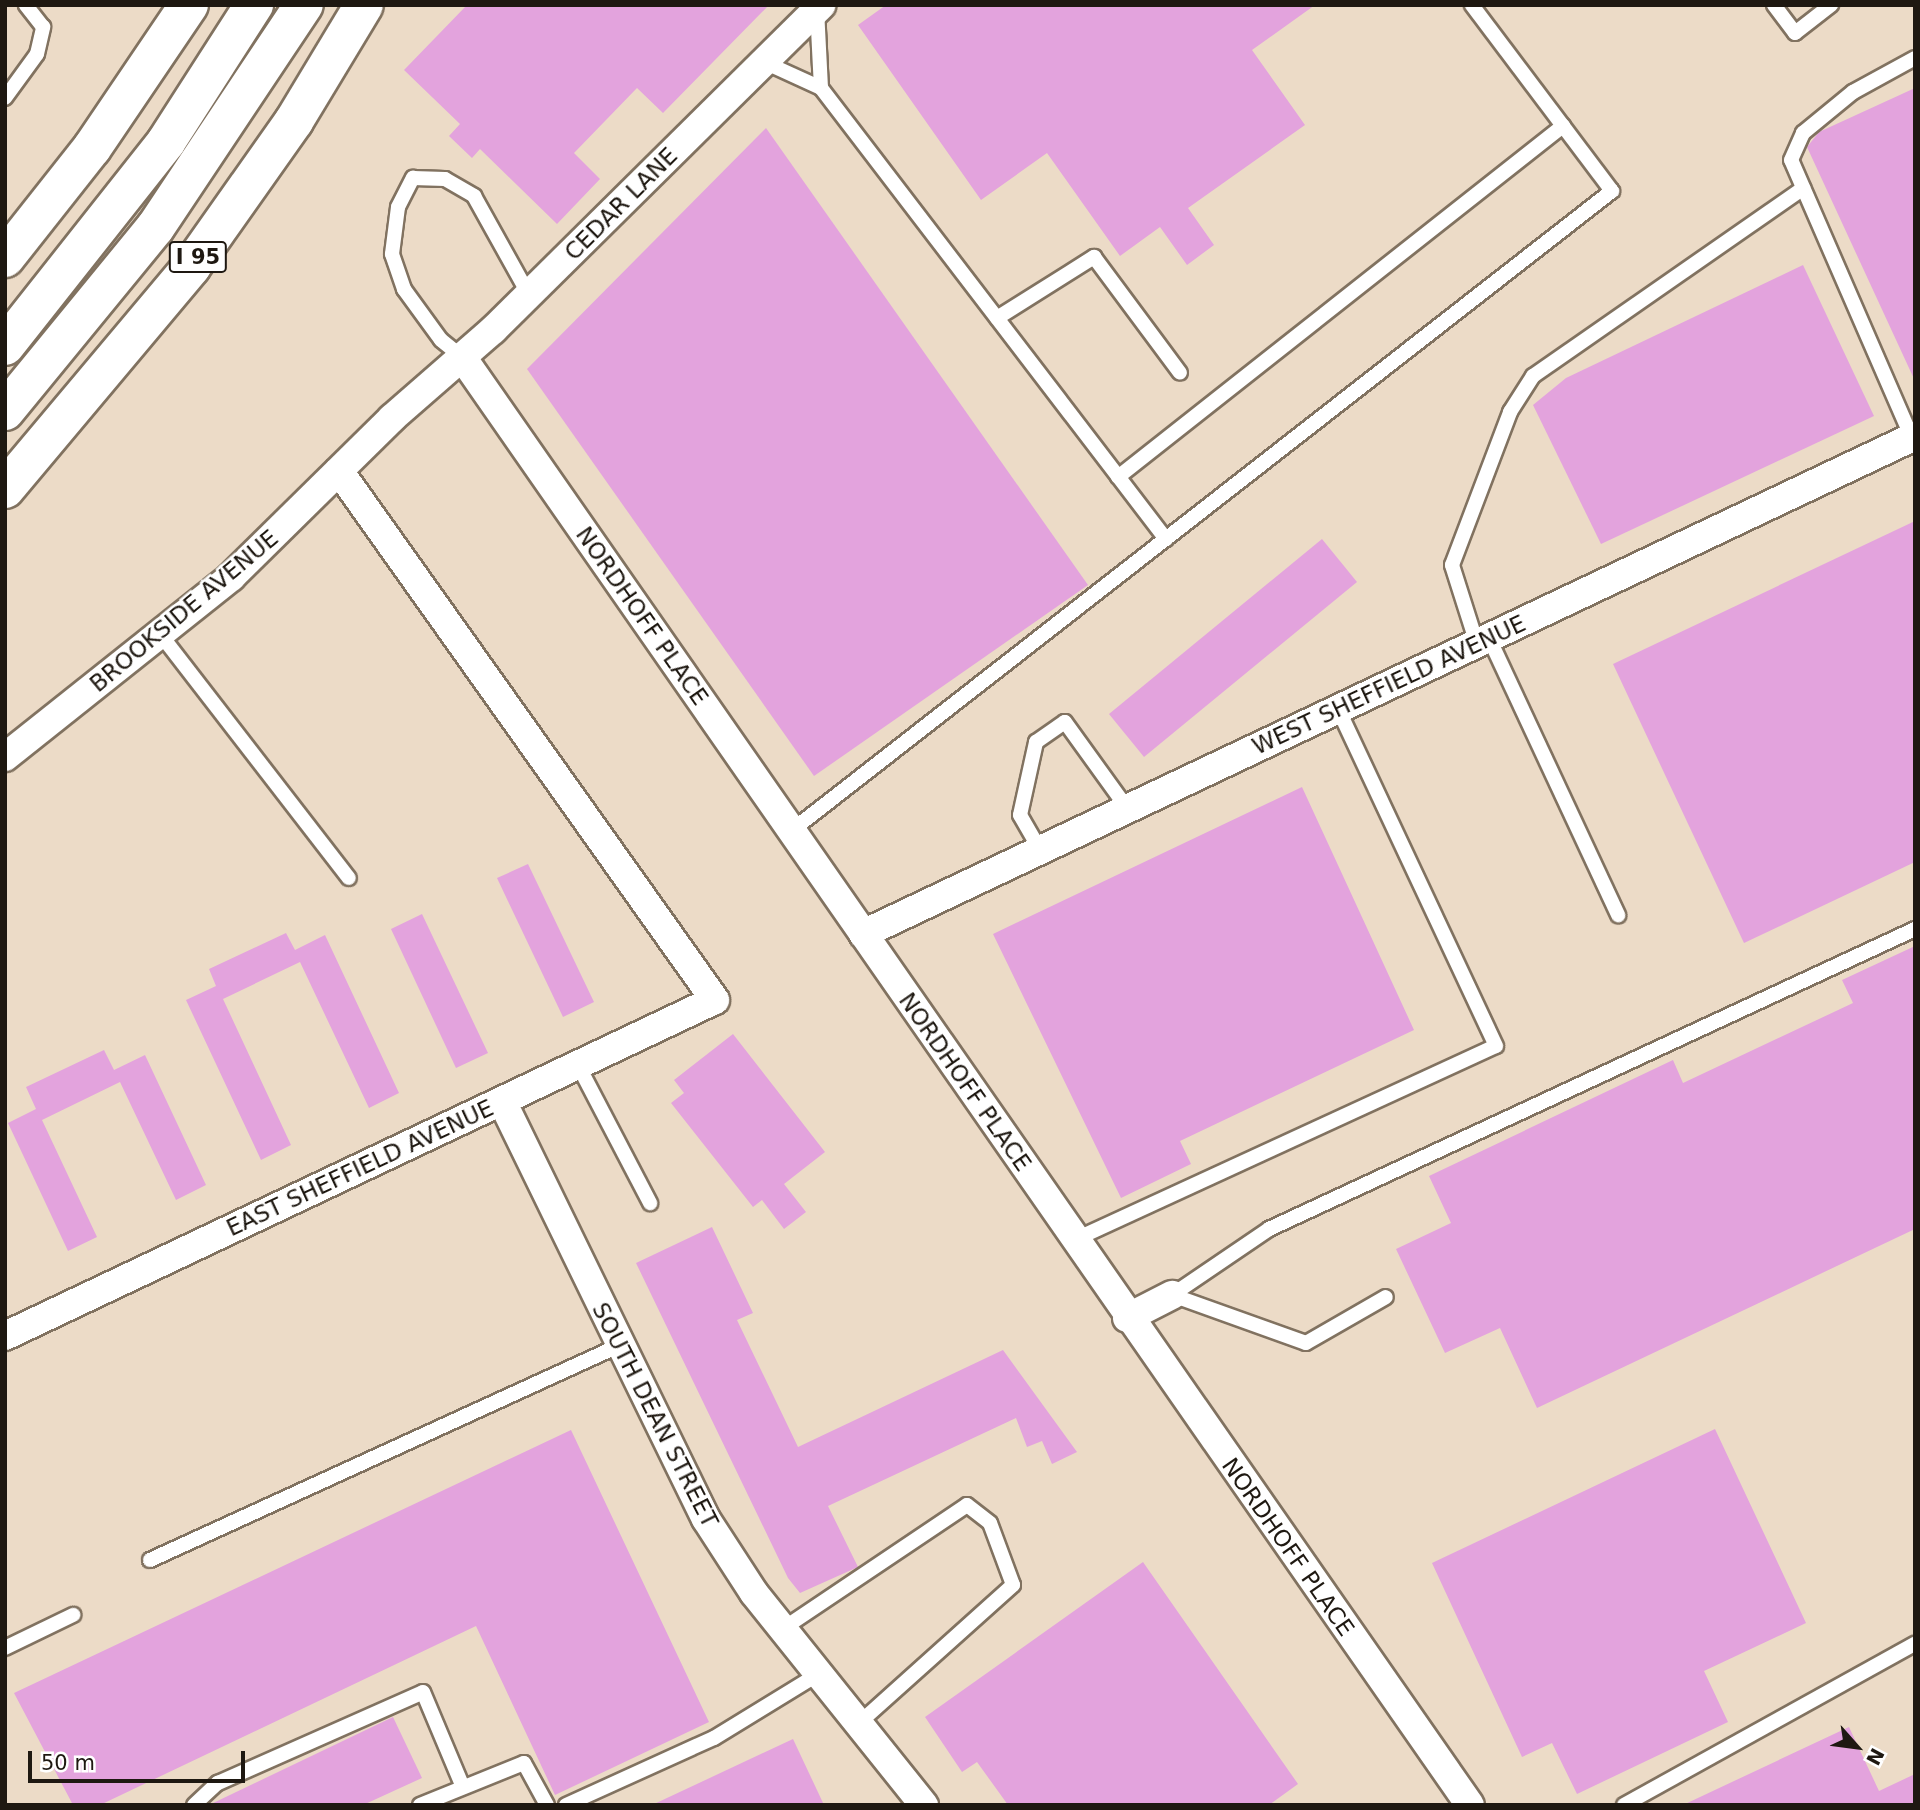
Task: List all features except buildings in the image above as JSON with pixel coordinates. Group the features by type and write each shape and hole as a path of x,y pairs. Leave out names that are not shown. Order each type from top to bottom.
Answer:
{"highway":[{"path":"5,258 92,148 189,5"},
{"path":"5,346 166,142 254,5"},
{"name":"I 95","path":"5,411 155,228 304,5"},
{"name":"I 95","path":"5,489 191,267 287,131 364,5"}],"street":[{"name":"CEDAR LANE","path":"414,397 529,295 819,7"},
{"name":"NORDHOFF PLACE","path":"462,357 1073,1240 1470,1805"},
{"name":"BROOKSIDE AVENUE","path":"5,757 231,577 414,397"},
{"name":"WEST SHEFFIELD AVENUE","path":"863,933 1913,437"},
{"name":"EAST SHEFFIELD AVENUE","path":"5,1335 715,1000 339,471"},
{"name":"SOUTH DEAN STREET","path":"502,1101 618,1346 706,1519 781,1630 924,1805"},
{"path":"1128,1318 1171,1295"}],"lane":[{"path":"5,98 37,54 43,27 26,5"},
{"path":"791,831 1612,191 1472,5"},
{"path":"1774,5 1795,33 1831,5"},
{"path":"819,7 821,88"},
{"path":"1913,437 1791,160 1803,133 1853,92 1915,58"},
{"path":"764,62 821,88 1166,539"},
{"path":"1118,477 1563,126"},
{"path":"462,357 441,340 404,289 392,254 398,206 413,178 445,179 474,196 529,295"},
{"path":"1618,915 1483,641 1452,565 1510,412 1533,376 1803,188"},
{"path":"997,318 1094,257 1180,373"},
{"path":"161,635 349,878"},
{"path":"1073,1240 1496,1046 1338,709"},
{"path":"1039,848 1020,815 1036,743 1065,722 1127,808"},
{"path":"1171,1295 1269,1229 1915,929"},
{"path":"578,1065 650,1203"},
{"path":"1171,1295 1306,1343 1386,1297"},
{"path":"150,1560 618,1346"},
{"path":"781,1630 967,1505 990,1523 1013,1585 858,1724"},
{"path":"5,1648 73,1615"},
{"path":"1624,1805 1915,1644"},
{"path":"566,1805 714,1738 817,1675"},
{"path":"194,1805 218,1783 423,1692 463,1787"},
{"path":"420,1805 524,1763 547,1805"}]}
